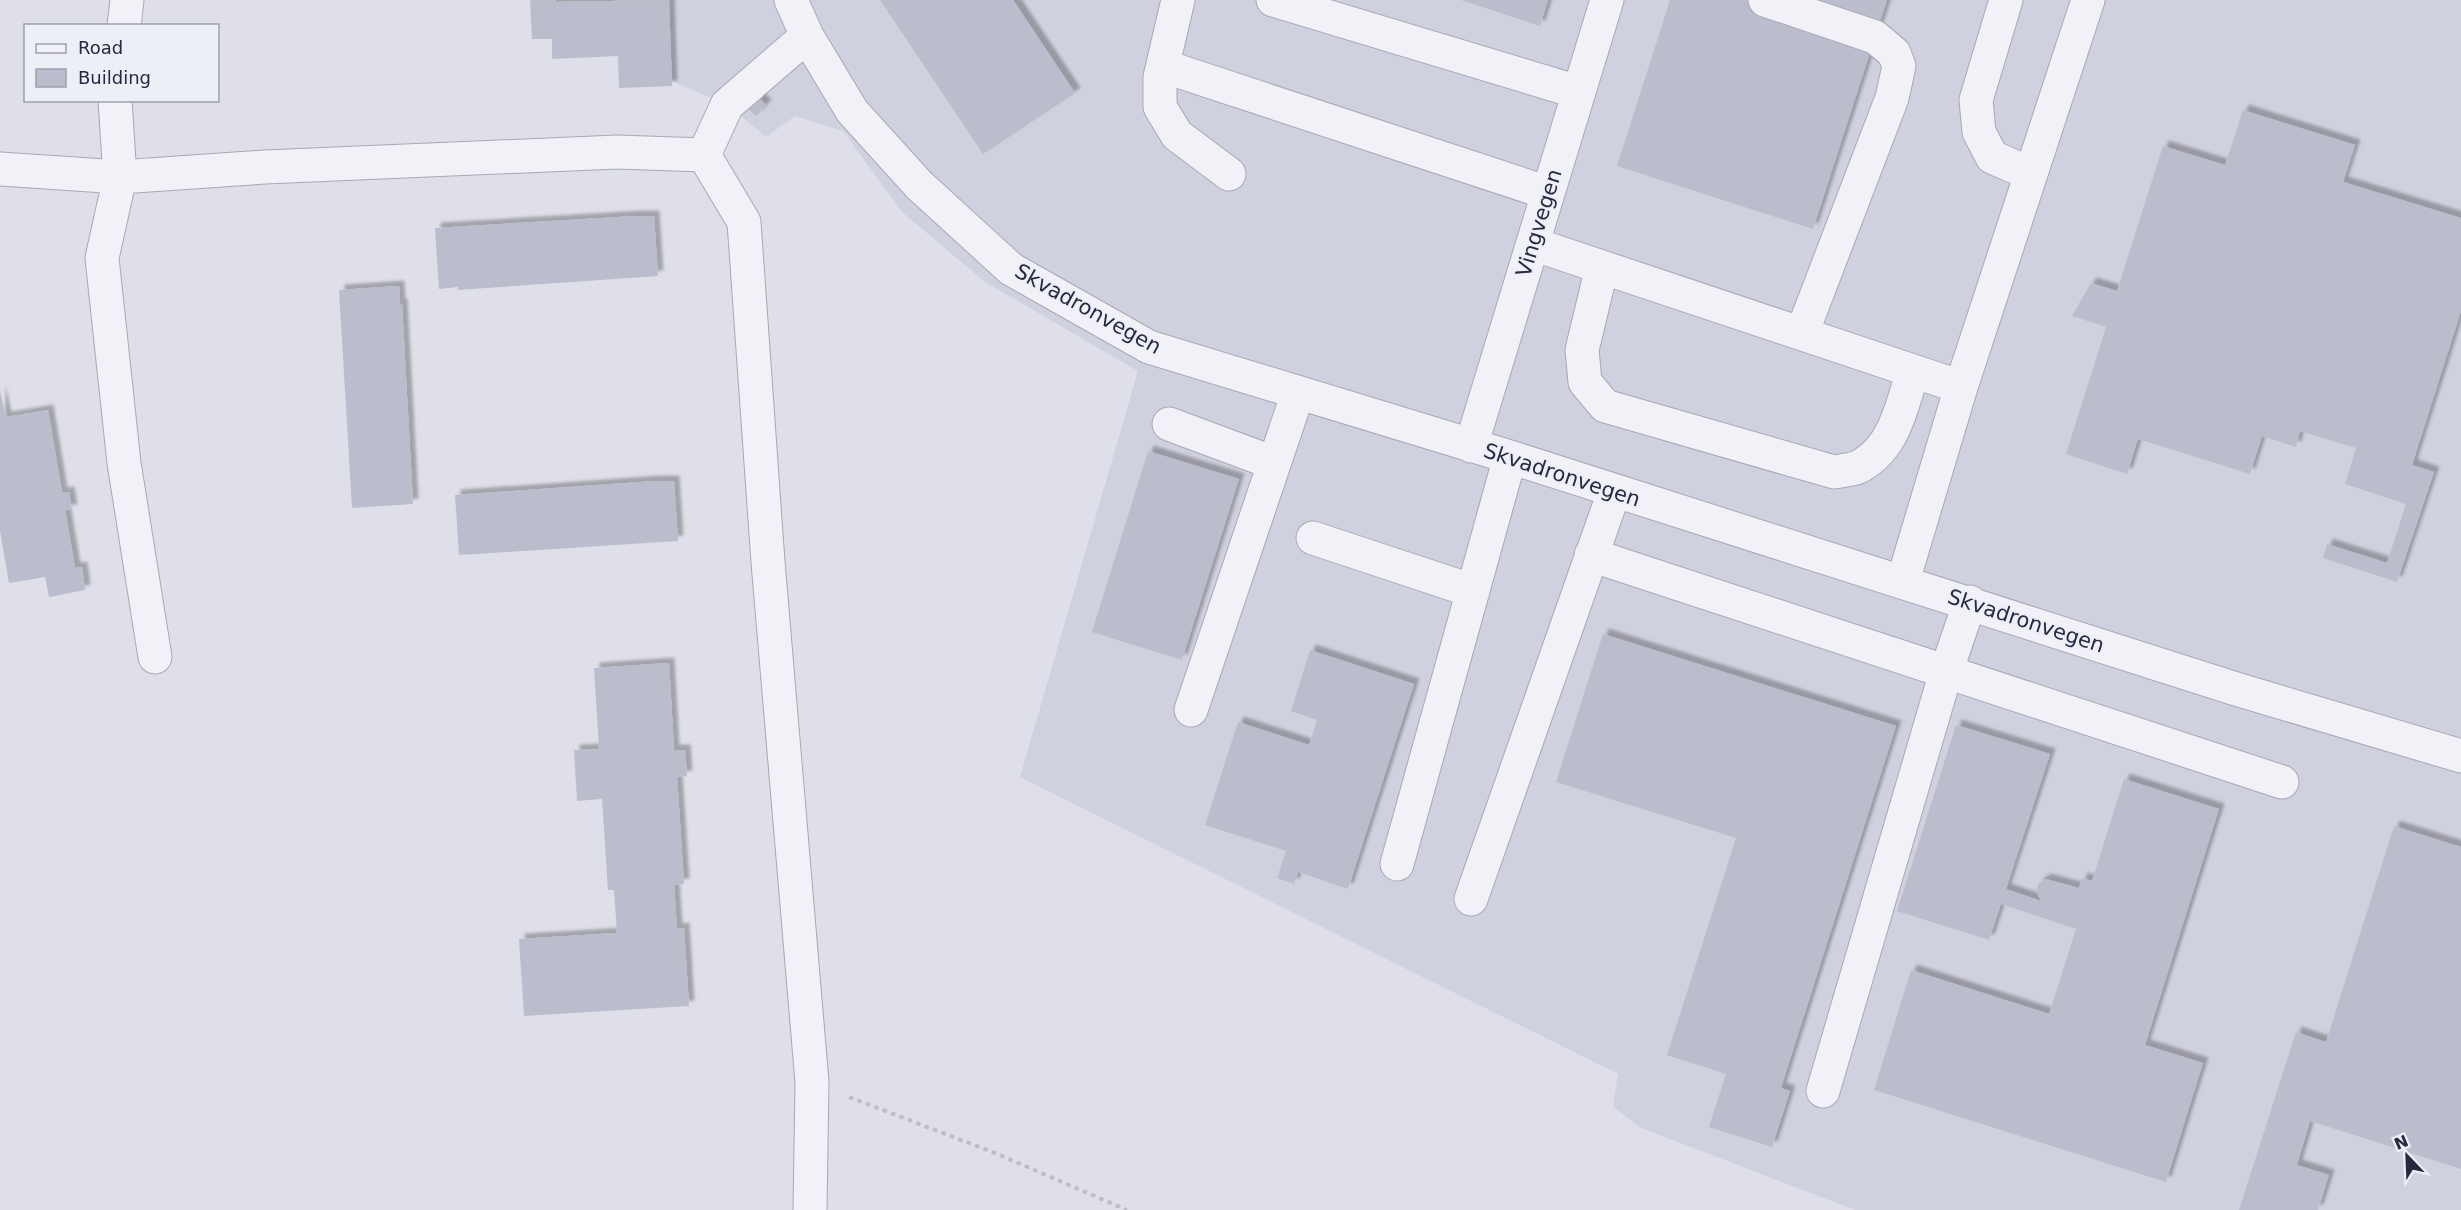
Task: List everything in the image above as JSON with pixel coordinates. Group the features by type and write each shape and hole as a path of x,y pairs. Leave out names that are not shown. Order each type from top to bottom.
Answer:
{"street":[{"path":"124,24 127,0"},
{"name":"Skvadronvegen","path":"791,0 807,36 852,111 919,186 1011,269 1149,347 1510,457 1614,492 1970,602 2236,689 2461,756"},
{"path":"1178,0 1160,77 1160,107 1177,135 1228,174"},
{"path":"1273,0 1578,92"},
{"name":"Vingvegen","path":"1471,446 1607,0"},
{"path":"1765,0 1875,37 1894,53 1899,66 1892,98 1802,333"},
{"path":"2006,0 1976,100 1979,132 1992,157 2031,174"},
{"path":"1903,581 1961,387 2088,0"},
{"path":"704,154 727,105 807,36"},
{"path":"1163,66 1548,193"},
{"path":"116,102 120,177 102,258 124,463 155,657"},
{"path":"0,169 120,177 265,167 617,152 704,154"},
{"path":"704,154 744,222 769,573 812,1082 810,1210"},
{"path":"1533,244 1961,387"},
{"path":"1602,267 1582,350 1585,382 1605,406 1834,472 1860,466 1876,454 1893,432 1913,371"},
{"path":"1191,710 1298,393"},
{"path":"1168,424 1274,463"},
{"path":"1397,864 1510,457"},
{"path":"1471,899 1614,492"},
{"path":"1313,538 1473,591"},
{"path":"1591,555 2282,782"},
{"path":"1823,1092 1946,672 1970,602"}],"path":[{"path":"812,1082 995,1153 1127,1210"}],"shaded area":[{"path":"663,0 2461,0 2461,1210 1855,1210 1639,1127 1613,1106 1618,1074 1020,777 1138,371 985,282 902,212 843,131 795,116 766,137 727,105 672,81"}],"building":[{"path":"530,0 556,0 556,2 669,0 672,86 619,88 618,56 552,59 552,39 532,39"},
{"path":"880,0 1013,0 1075,93 983,154"},
{"path":"1461,0 1548,0 1540,26"},
{"path":"1670,0 1887,0 1813,229 1617,166"},
{"path":"755,94 766,105 756,116 744,105"},
{"path":"2243,110 2355,145 2343,182 2461,218 2461,311 2412,465 2434,472 2397,582 2323,558 2327,544 2387,563 2406,504 2345,484 2356,448 2300,431 2296,447 2262,436 2250,474 2138,439 2127,474 2066,454 2106,327 2072,316 2091,283 2117,291 2163,146 2225,165"},
{"path":"654,216 658,276 458,290 458,287 439,289 435,228"},
{"path":"399,286 400,304 402,304 413,504 352,508 339,290"},
{"path":"0,391 6,417 48,410 62,493 69,492 72,510 65,510 75,568 82,567 85,590 49,597 45,577 9,583 0,531"},
{"path":"1148,451 1239,479 1182,660 1092,632"},
{"path":"674,481 678,541 459,555 455,495"},
{"path":"1603,634 1896,726 1781,1088 1790,1091 1772,1147 1709,1127 1726,1074 1667,1055 1736,838 1556,782"},
{"path":"1310,650 1414,684 1348,889 1298,872 1294,884 1277,878 1286,851 1205,825 1238,722 1309,745 1317,720 1291,711"},
{"path":"669,663 674,750 685,750 687,776 677,777 684,884 674,885 677,929 684,928 689,1006 524,1016 519,939 617,933 614,890 608,890 602,799 577,801 574,750 599,749 594,668"},
{"path":"1956,725 2050,754 2006,889 2041,901 2036,891 2039,883 2046,879 2079,888 2082,878 2092,881 2124,779 2219,809 2145,1045 2203,1063 2166,1182 1874,1090 1911,970 2049,1014 2076,929 2001,904 1989,940 1897,911"},
{"path":"2394,826 2461,847 2461,1169 2310,1121 2297,1165 2329,1175 2318,1210 2239,1210 2296,1032 2326,1042"}]}
